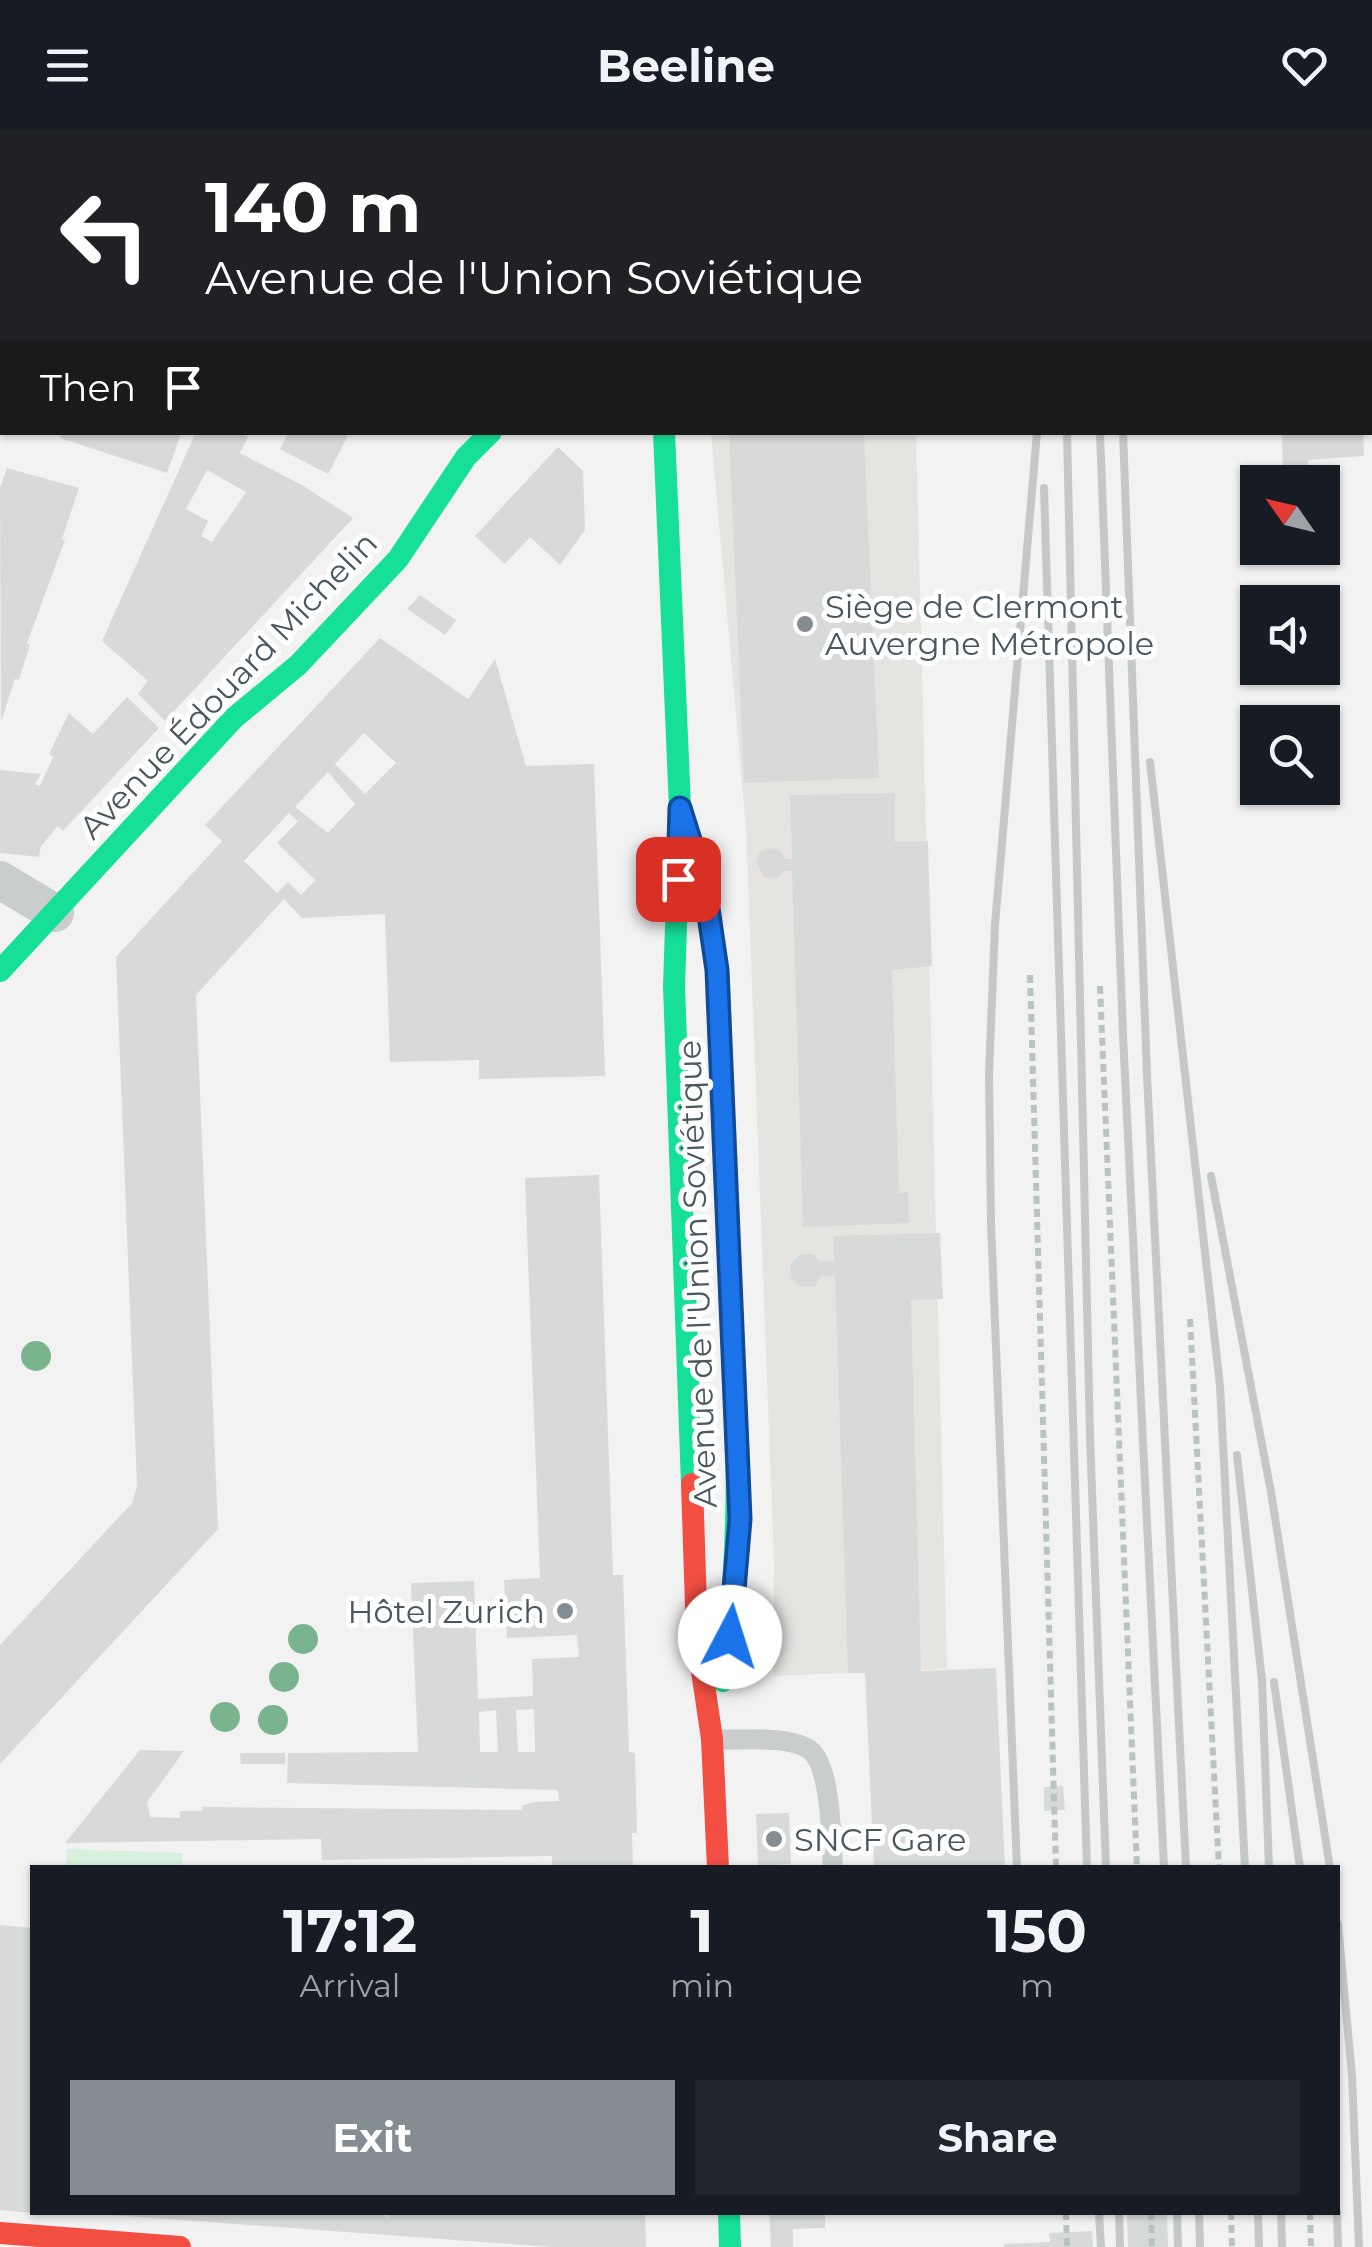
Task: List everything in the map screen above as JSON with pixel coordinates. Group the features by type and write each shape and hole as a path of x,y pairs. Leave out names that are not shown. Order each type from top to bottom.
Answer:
{"street":[{"name":"Avenue Édouard Michelin","path":"0,972 234,718 298,665 398,559 466,457 488,435"},
{"name":"Avenue de l'Union Soviétique","path":"664,435 680,808 674,986 697,1637 712,1739 718,1865"},
{"name":"Avenue de l'Union Soviétique","path":"680,808 705,888 717,970 740,1519 730,1637 712,1739"},
{"path":"0,880 55,913"},
{"path":"729,2215 730,2247"},
{"path":"0,2233 180,2247"}],"lane":[{"path":"712,1739 795,1744 811,1750 820,1764 828,1804 833,1865"}],"path":[{"path":"1030,974 1056,1865"},
{"path":"1100,986 1137,1865"},
{"path":"1190,1319 1219,1865"},
{"path":"1066,2215 1068,2247"},
{"path":"1151,2215 1152,2247"},
{"path":"1231,2215 1232,2247"},
{"path":"1310,2215 1311,2247"}],"shaded area":[{"path":"711,435 916,435 947,1669 773,1676 774,1562 746,828"}],"green space":[{"path":"67,1849 183,1853 182,1865 66,1865"}],"building":[{"path":"61,435 181,435 167,473 60,438"},
{"path":"195,435 244,435 248,437 240,453 302,485 353,518 165,721 138,694 148,681 102,641","holes":["207,470 246,492 212,542 201,536 208,521 186,509"]},
{"path":"287,435 348,435 328,474 280,449"},
{"name":"Siège de Clermont Auvergne Métropole","path":"729,435 864,435 879,778 744,783"},
{"path":"1282,435 1363,435 1364,456 1308,460 1308,465 1283,465"},
{"path":"558,447 583,471 585,530 560,565 530,537 505,564 475,536"},
{"path":"7,468 79,488 62,539 65,540 27,643 30,644 19,680 15,679 1,722 0,488"},
{"path":"420,595 456,620 445,635 407,609"},
{"path":"380,638 468,699 495,659 526,766 594,764 605,1076 479,1079 479,1060 390,1062 385,914 302,918 284,899 196,995 218,1529 0,1764 0,1645 132,1503 137,1486 116,957 222,841 205,825","holes":["364,733 396,763 365,794 335,764","328,772 355,804 328,833 295,807","289,813 298,821 277,843 315,880 301,895 288,882 277,893 244,861"]},
{"path":"127,697 159,728 63,831 58,826 41,846 39,857 0,853 0,770 41,774 35,784 40,786 53,757 49,754 69,713 93,734"},
{"path":"895,793 895,842 928,841 932,966 892,970 899,1193 908,1192 909,1223 803,1227 792,871 777,878 765,878 756,862 760,852 767,848 779,850 786,859 792,859 790,795"},
{"path":"599,1175 613,1575 623,1575 629,1752 635,1753 637,1833 632,1833 633,1865 552,1865 552,1856 322,1860 321,1839 65,1843 140,1750 184,1751 147,1802 150,1817 180,1818 180,1811 202,1811 202,1807 522,1810 522,1806 533,1802 559,1801 558,1790 287,1783 288,1753 418,1752 411,1583 474,1581 478,1699 533,1696 532,1659 579,1657 577,1635 507,1638 504,1580 540,1578 525,1178","holes":["534,1709 535,1752 518,1752 516,1710","496,1710 498,1752 480,1752 479,1712"]},
{"path":"940,1233 943,1299 911,1300 921,1671 996,1668 1005,1865 874,1865 865,1673 848,1673 835,1276 822,1276 814,1287 800,1286 791,1278 790,1265 799,1255 812,1254 820,1261 834,1262 833,1236"},
{"path":"240,1753 285,1753 285,1764 241,1764"},
{"path":"1063,1786 1065,1810 1044,1811 1044,1787"},
{"name":"SNCF Gare","path":"789,1813 791,1864 758,1865 756,1814"},
{"path":"0,1925 30,1928 30,2213 0,2210"},
{"path":"113,2215 388,2218 645,2215 646,2247 552,2247"},
{"path":"769,2215 825,2215 825,2228 793,2229 793,2247 771,2247"},
{"path":"1127,2215 1167,2215 1168,2247 1128,2247"},
{"path":"1092,2231 1093,2247 1004,2247 1050,2242 1049,2233"}],"railway":[{"path":"1017,1865 991,1223 989,1074 995,925 1037,435"},
{"path":"1067,435 1090,1436 1106,1865"},
{"path":"1100,435 1123,1035 1164,1865"},
{"path":"1123,435 1147,1075 1186,1865"},
{"path":"1044,488 1087,1865"},
{"path":"1150,762 1220,1386 1245,1865"},
{"path":"1211,1176 1271,1492 1330,1865"},
{"path":"1237,1455 1262,1681 1269,1865"},
{"path":"1274,1682 1300,1865"},
{"path":"1340,1946 1352,2076 1359,2247"},
{"path":"1099,2215 1101,2247"},
{"path":"1119,2215 1120,2247"},
{"path":"1177,2215 1178,2247"},
{"path":"1199,2215 1200,2247"},
{"path":"1258,2215 1259,2247"},
{"path":"1281,2215 1282,2247"},
{"path":"1337,2215 1338,2247"}],"traffic: fast":[{"path":"0,971 234,718 298,665 398,559 466,457 488,435"},
{"path":"664,435 680,808 674,986 692,1484"},
{"path":"723,1681 736,1504 727,1209"},
{"path":"729,2215 730,2247"}],"traffic: slow":[{"path":"700,872 719,980 727,1209"}],"traffic: jam":[{"path":"692,1484 697,1637 712,1739 718,1865"},
{"path":"0,2233 180,2247"}],"place":[{"name":"Siège de Clermont Auvergne Métropole","path":"805,624"},
{"name":"Hôtel Zurich","path":"565,1611"},
{"name":"SNCF Gare","path":"774,1839"}],"route":[{"path":"678,879 680,808 705,888 717,970 740,1519 730,1637"}]}
